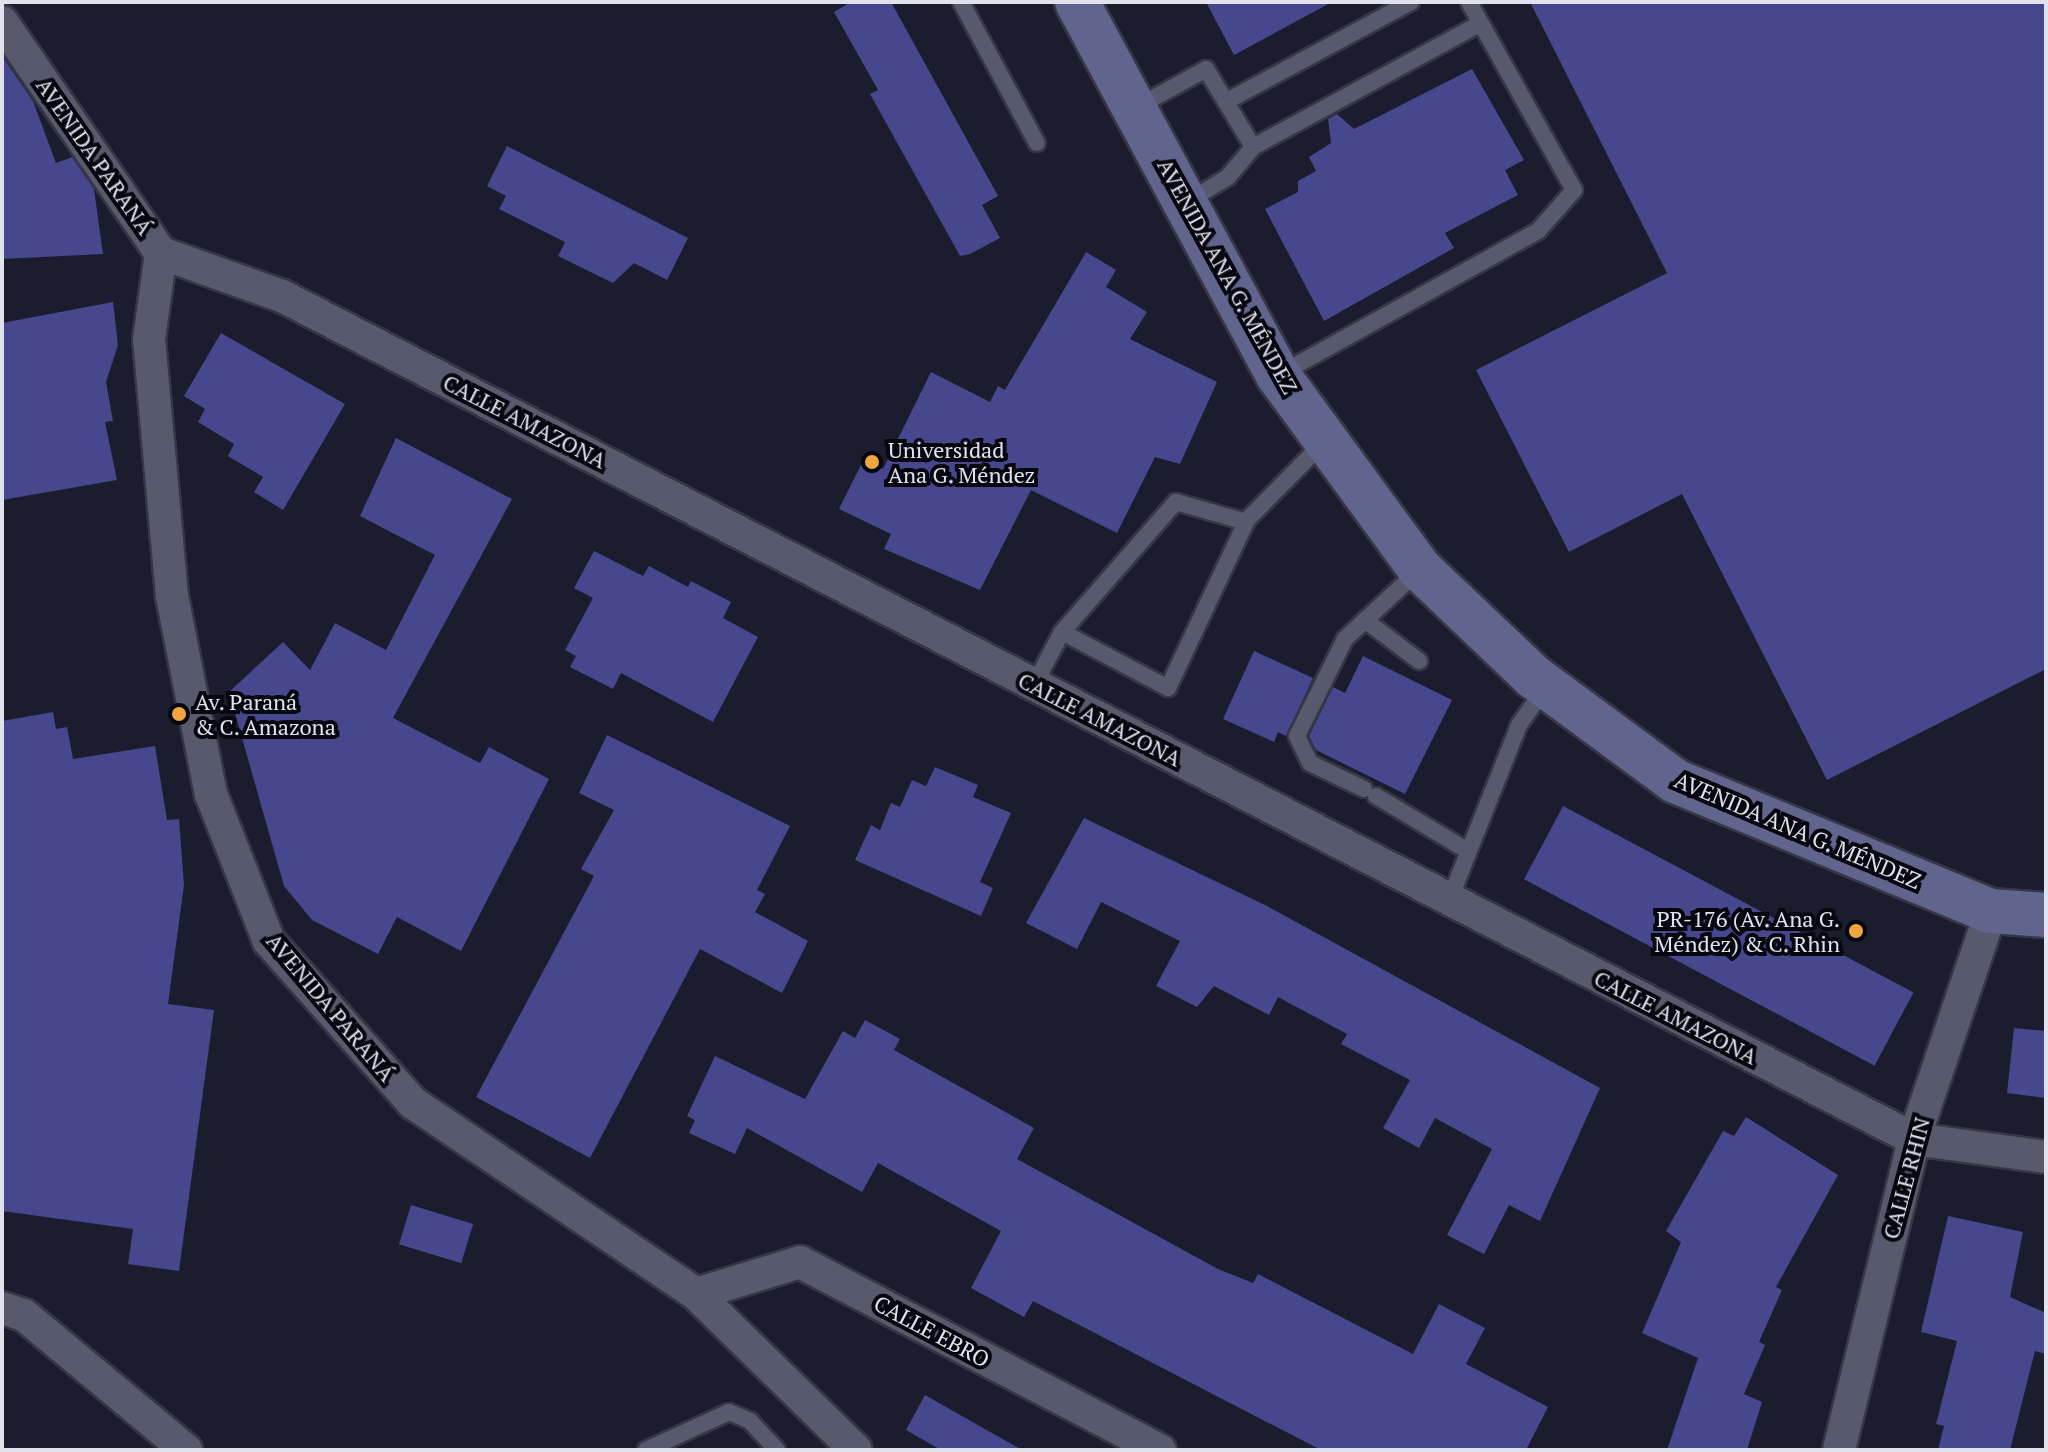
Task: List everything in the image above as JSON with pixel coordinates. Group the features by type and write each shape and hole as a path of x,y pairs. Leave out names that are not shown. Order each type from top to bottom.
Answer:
{"main road":[{"name":"AVENIDA ANA G. MÉNDEZ","path":"1077,2 1278,375 1420,569 1545,687 1675,781 1991,911 2046,915"}],"street":[{"name":"AVENIDA PARANÁ","path":"2,22 161,253 149,339 172,596 211,794 269,941 413,1103 696,1294 856,1450"},
{"name":"CALLE AMAZONA","path":"161,253 282,296 1914,1139 2046,1157"},
{"name":"CALLE RHIN","path":"1839,1450 1914,1139 1991,911"},
{"name":"CALLE EBRO","path":"696,1294 800,1262 1160,1450"},
{"path":"2,1308 24,1315 186,1450"}],"lane":[{"path":"961,2 1037,143"},
{"path":"1227,101 1411,2"},
{"path":"1278,375 1538,231 1574,190 1469,2"},
{"path":"1187,202 1228,177 1253,147 1480,24"},
{"path":"1135,108 1206,69 1253,147"},
{"path":"1062,632 1168,688 1246,522 1325,441"},
{"path":"1034,685 1062,632 1176,502 1246,522"},
{"path":"1420,569 1345,639 1297,736 1310,763 1370,793 1468,851"},
{"path":"1365,620 1419,661"},
{"path":"1449,901 1519,725 1545,687"},
{"path":"646,1450 729,1412 750,1421 777,1450"}],"building":[{"path":"851,2 891,2 998,196 982,205 1000,238 960,256 870,94 878,90 834,12"},
{"path":"1206,2 1332,2 1234,55"},
{"path":"1530,2 2046,2 2046,669 1827,780 1682,494 1569,552 1476,370 1667,273"},
{"path":"2,56 33,101 56,163 72,157 94,189 103,254 2,259"},
{"path":"1472,69 1524,160 1505,170 1518,195 1445,233 1454,248 1324,321 1265,209 1298,192 1298,181 1316,171 1309,157 1331,143 1328,119 1337,114 1354,129"},
{"path":"507,146 688,238 667,280 634,263 613,283 558,256 565,242 499,209 506,196 487,186"},
{"path":"1086,252 1116,270 1106,287 1147,312 1130,339 1217,382 1180,464 1155,457 1117,533 1031,490 980,590 884,549 891,534 839,509 864,459 883,469 931,372 990,402 998,386 1005,390"},
{"path":"113,302 118,345 106,382 113,421 105,422 117,480 2,500 2,323"},
{"path":"221,333 345,404 283,510 254,492 263,477 228,456 234,444 198,422 205,409 184,396"},
{"path":"396,438 512,499 393,718 480,763 489,747 549,779 461,951 397,917 378,954 312,920 284,886 229,692 283,642 310,670 335,623 386,650 435,555 360,516"},
{"path":"594,551 643,576 649,566 688,587 691,581 731,602 723,618 758,637 713,722 621,673 613,689 570,667 576,656 565,650 593,598 574,588"},
{"path":"1254,651 1313,678 1286,736 1278,732 1274,742 1223,719"},
{"path":"1363,656 1452,700 1405,794 1316,750 1309,736 1333,687 1345,693"},
{"path":"53,712 56,729 67,727 73,759 155,746 167,820 179,819 184,885 168,1004 214,1010 179,1271 128,1264 133,1229 2,1211 2,721"},
{"path":"607,735 790,826 757,890 765,894 755,912 808,941 782,993 700,949 590,1158 476,1097 594,876 581,869 614,810 579,793"},
{"path":"935,767 978,785 973,797 1011,813 980,882 993,888 981,916 855,860 871,825 880,830 891,803 900,807 912,780 926,786"},
{"path":"1563,806 1914,992 1875,1066 1524,879"},
{"path":"1084,818 1265,905 1600,1088 1540,1221 1509,1205 1484,1254 1447,1235 1492,1149 1435,1118 1419,1148 1383,1128 1410,1080 1341,1044 1347,1034 1278,997 1269,1015 1214,986 1197,1007 1156,986 1180,941 1101,902 1077,949 1026,923"},
{"path":"865,1020 900,1039 894,1050 1034,1128 1017,1159 1218,1269 1253,1283 1258,1274 1413,1354 1439,1304 1485,1328 1466,1364 1548,1407 1526,1450 1321,1450 1033,1301 1024,1317 971,1288 1001,1231 878,1163 862,1192 747,1128 735,1154 689,1133 695,1120 687,1116 715,1056 805,1099 843,1031 855,1038"},
{"path":"2014,1028 2046,1031 2046,1098 2007,1093"},
{"path":"1746,1117 1838,1175 1776,1287 1782,1290 1759,1342 1765,1345 1744,1394 1762,1402 1747,1450 1667,1450 1698,1358 1642,1333 1681,1242 1666,1231 1723,1131 1734,1136"},
{"path":"411,1205 473,1224 461,1263 399,1244"},
{"path":"1948,1216 2023,1232 2010,1297 2046,1313 2046,1354 2035,1351 2010,1450 1938,1450 1944,1426 1936,1424 1957,1341 1921,1332"},
{"path":"925,1395 1022,1450 941,1450 906,1430"}],"place":[{"name":"Universidad Ana G. Méndez","path":"872,462"},
{"name":"Av. Paraná & C. Amazona","path":"179,714"},
{"name":"PR-176 (Av. Ana G. Méndez) & C. Rhin","path":"1856,931"}]}
